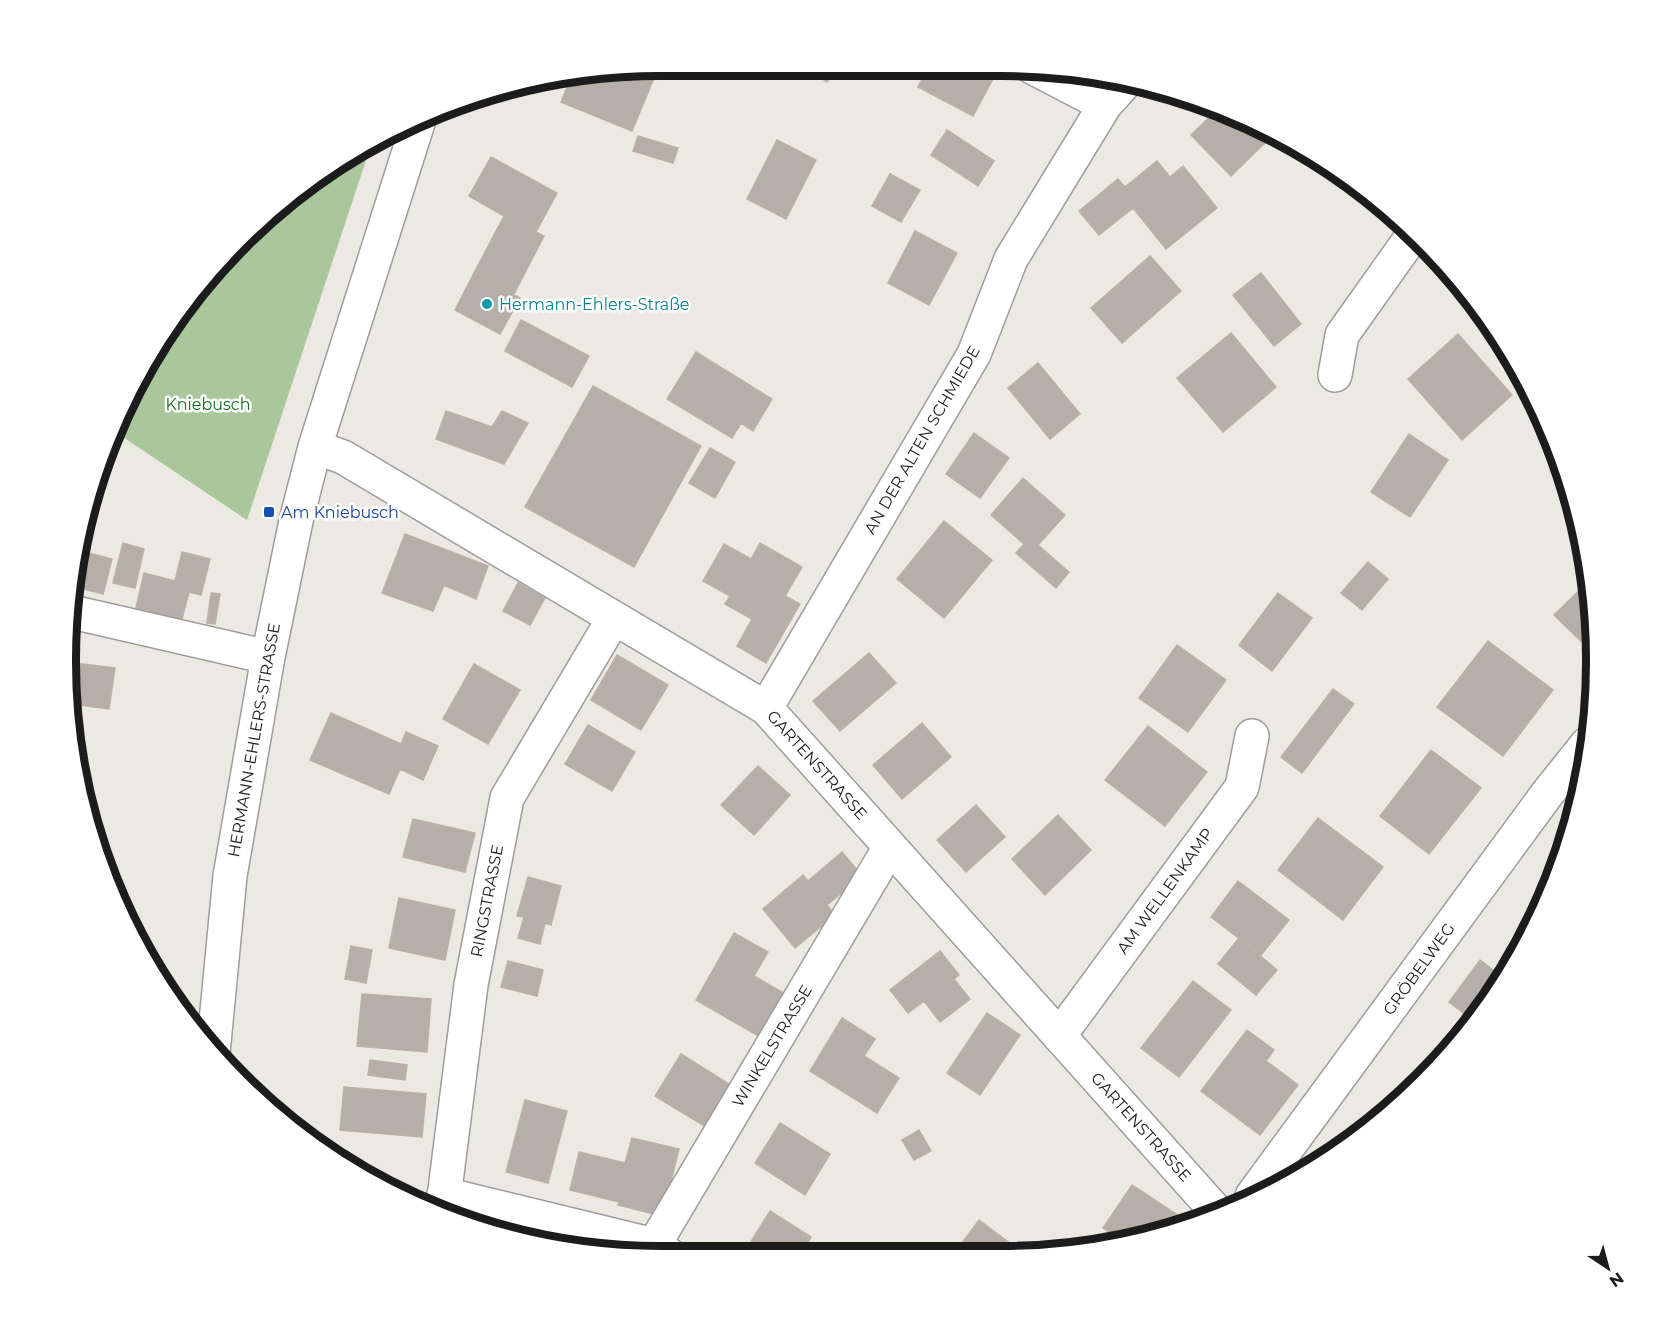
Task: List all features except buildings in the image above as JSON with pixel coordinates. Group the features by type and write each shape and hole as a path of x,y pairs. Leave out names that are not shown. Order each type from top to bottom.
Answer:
{"street":[{"name":"AN DER ALTEN SCHMIEDE","path":"766,708 974,354 1011,259 1114,94 1078,82"},
{"name":"HERMANN-EHLERS-STRASSE","path":"215,1037 230,876 268,657 296,521 315,447 416,131"},
{"path":"1335,375 1342,335 1408,242"},
{"name":"GARTENSTRASSE","path":"315,447 343,457 766,708 1211,1206"},
{"path":"79,614 268,657"},
{"name":"RINGSTRASSE","path":"443,1203 471,985 507,798 614,618"},
{"name":"AM WELLENKAMP","path":"1059,1036 1242,787 1252,736"},
{"name":"GRÖBELWEG","path":"1260,1185 1577,757"},
{"name":"WINKELSTRASSE","path":"664,1246 890,847"},
{"path":"449,1205 637,1245"}],"green space":[{"name":"Kniebusch","path":"367,156 247,520 121,436 137,402 175,336 222,276 248,248 305,197"}],"place":[{"name":"Hermann-Ehlers-Straße","path":"487,304"},
{"name":"Am Kniebusch","path":"269,512"}]}
